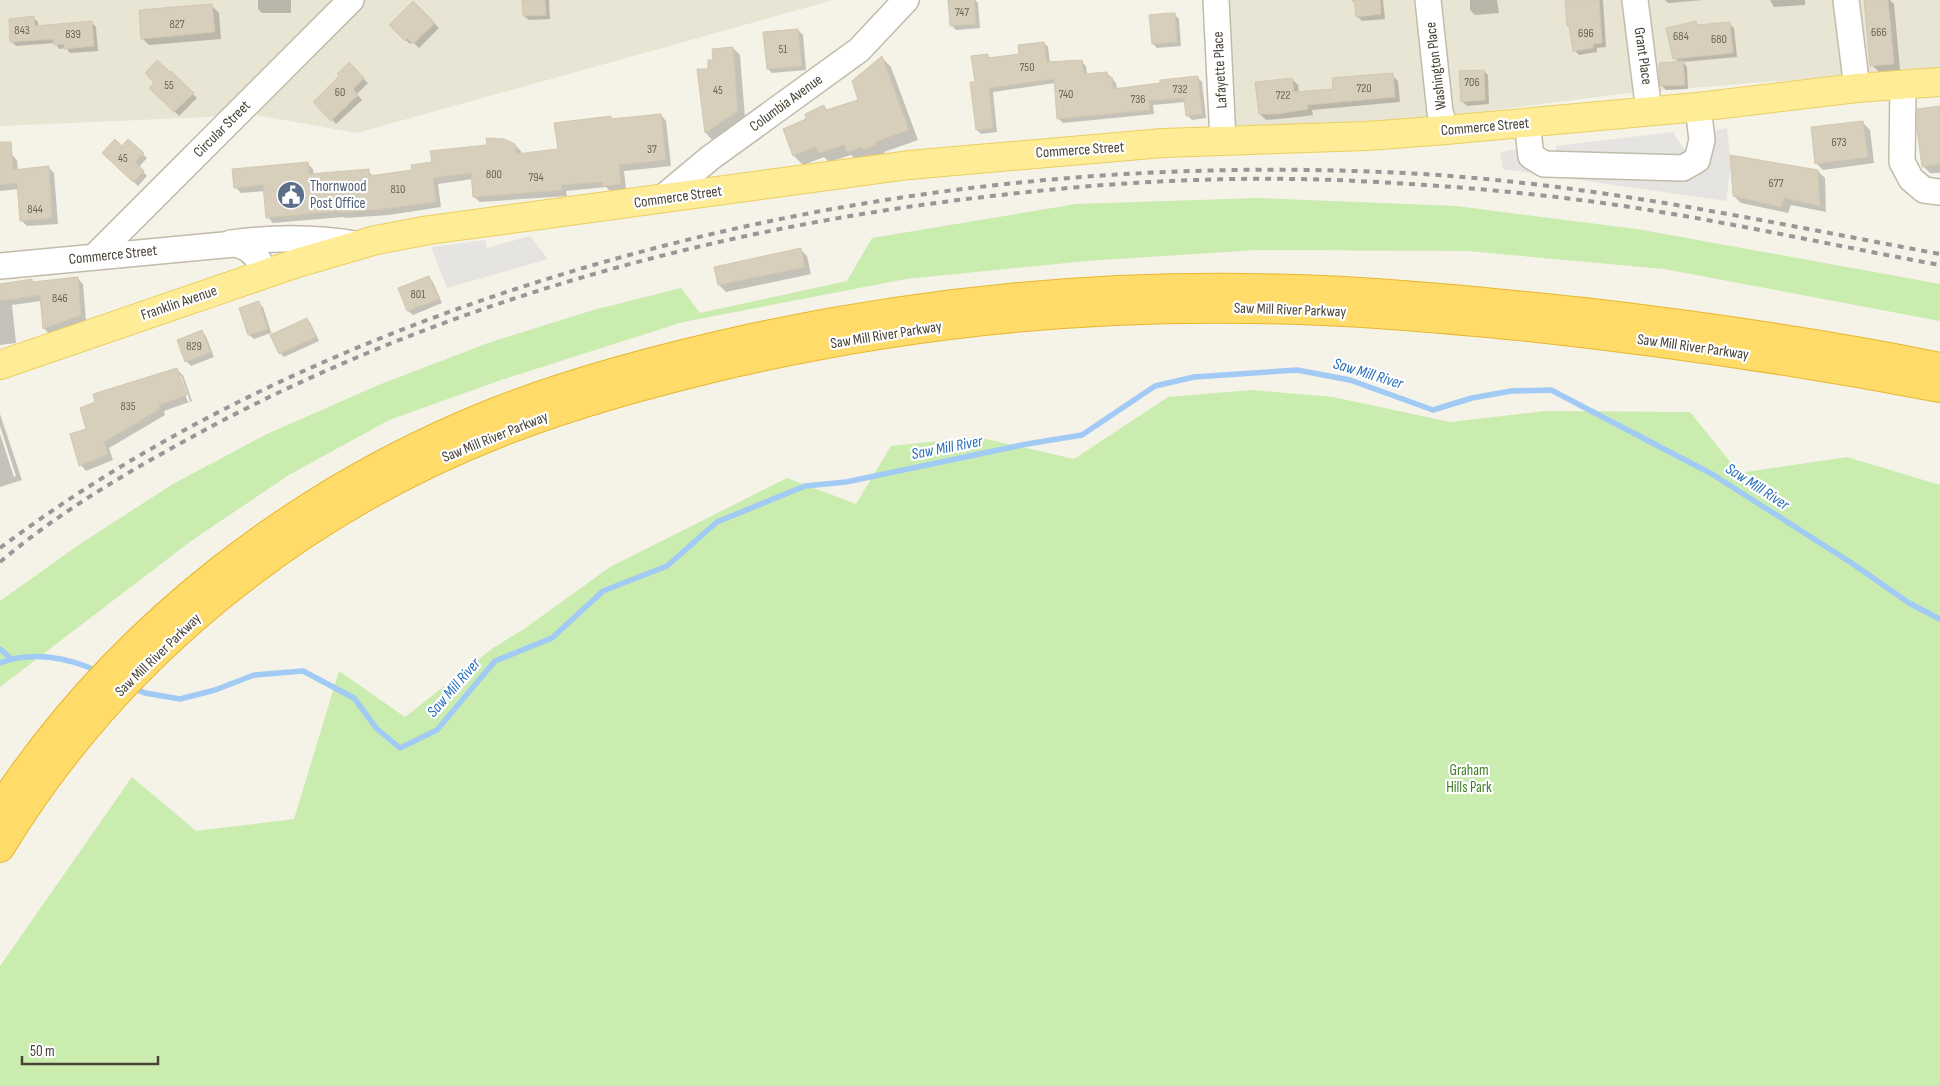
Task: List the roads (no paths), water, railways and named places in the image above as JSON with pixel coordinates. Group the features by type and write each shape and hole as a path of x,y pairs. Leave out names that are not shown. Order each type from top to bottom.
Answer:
{"highway":[{"name":"Saw Mill River Parkway","path":"0,808 46,744 98,699 138,657 191,594 263,538 305,509 356,479 438,437 530,399 617,372 722,344 853,318 985,300 1094,291 1218,288 1328,290 1478,301 1627,317 1790,340 1940,367"},
{"name":"Saw Mill River Parkway","path":"138,657 294,541 379,490 469,446 561,411 658,382 755,358 885,334 984,321 1109,311 1208,308 1324,311 1490,324 1649,341 1780,360 1940,388"},
{"name":"Saw Mill River Parkway","path":"0,848 98,699"}],"main road":[{"name":"Commerce Street","path":"360,245 429,230 909,165 1110,147 1223,140 1367,136 1446,130 1698,107 1857,88 1940,82"},
{"name":"Franklin Avenue","path":"0,365 266,273 360,245"}],"street":[{"name":"Circular Street","path":"94,257 350,0"},
{"name":"Columbia Avenue","path":"661,199 710,158 859,50 906,0"},
{"name":"Lafayette Place","path":"1216,0 1223,140"},
{"name":"Washington Place","path":"1428,0 1440,112 1446,130"},
{"name":"Grant Place","path":"1636,0 1649,112"},
{"path":"1846,0 1857,88"},
{"path":"1903,84 1902,162 1911,179 1924,190 1940,192"},
{"path":"1527,123 1531,156 1544,164 1683,168 1697,160 1702,140 1698,107"},
{"name":"Commerce Street","path":"0,266 294,237 327,239 360,245"},
{"name":"Commerce Street","path":"225,244 247,247 256,255 266,273"}],"waterway":[{"name":"Saw Mill River","path":"133,688 145,693 180,699 215,690 254,675 303,671 354,698 377,729 400,748 437,730 495,661 552,638 603,591 667,566 717,522 805,486 846,482 1027,444 1082,435 1155,386 1194,377 1297,370 1350,380 1433,410 1472,398 1511,391 1551,390 1712,474 1850,562 1909,603 1940,619"},
{"path":"0,649 12,659"},
{"name":"Saw Mill River","path":"0,663 24,657 49,657 74,662 97,671"}],"railway":[{"path":"0,548 112,472 170,438 290,377 414,325 477,302 594,265 712,234 831,209 951,190 1072,178 1194,171 1316,170 1438,175 1565,188 1628,197 1940,254"},
{"path":"0,562 50,523 77,505 131,471 186,440 306,380 401,339 498,304 597,273 697,247 797,226 899,208 1001,195 1126,183 1252,179 1336,180 1439,186 1576,199 1652,210 1940,265"}],"place":[{"name":"Thornwood Post Office","path":"291,195"}],"park label":[{"name":"Graham Hills Park","path":"1469,778"}]}
